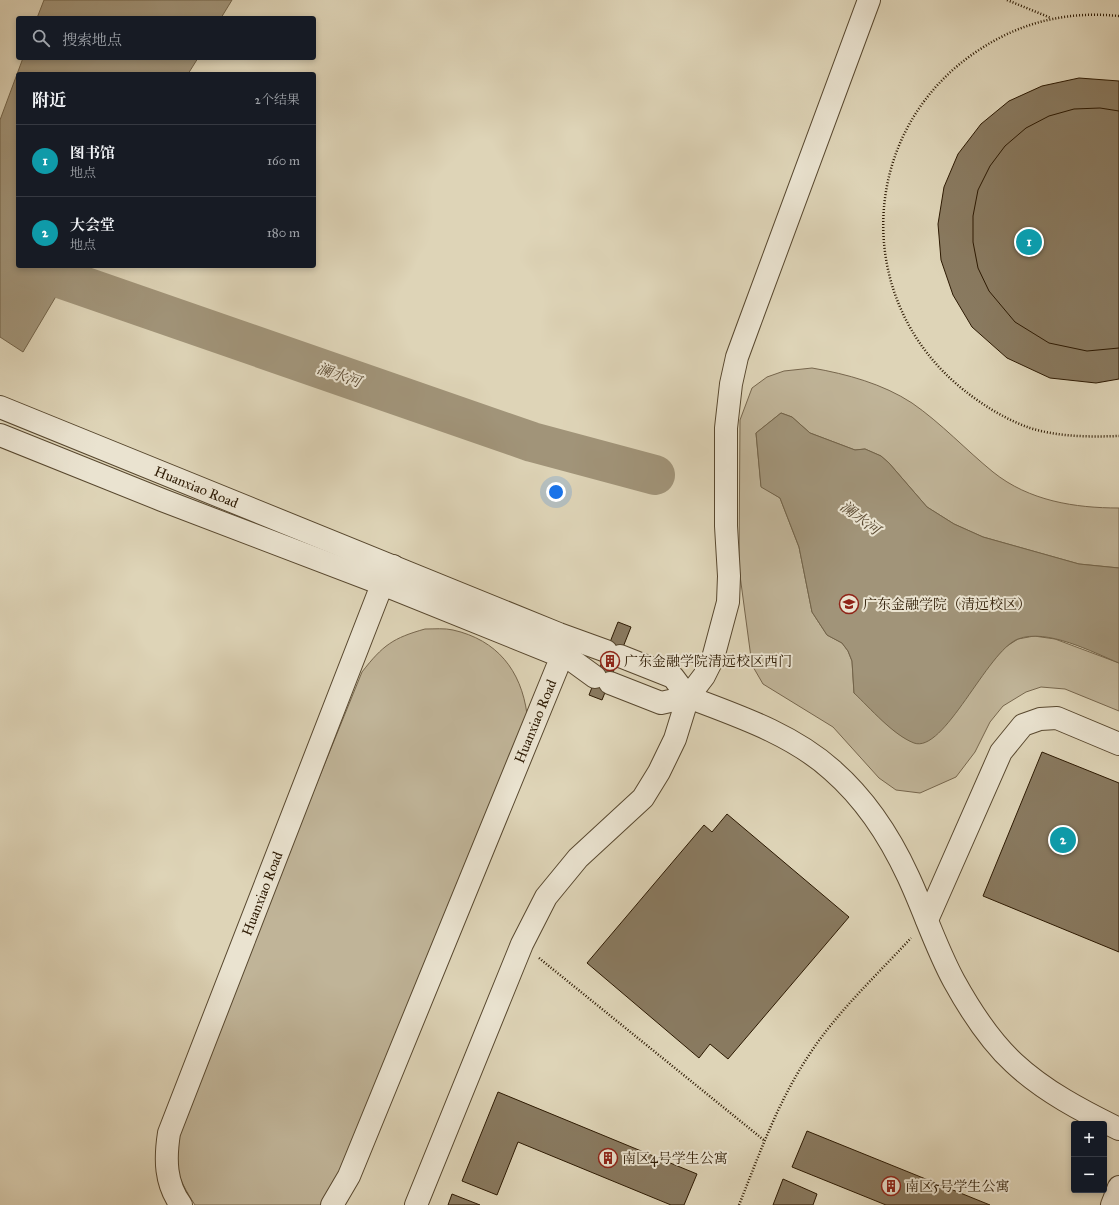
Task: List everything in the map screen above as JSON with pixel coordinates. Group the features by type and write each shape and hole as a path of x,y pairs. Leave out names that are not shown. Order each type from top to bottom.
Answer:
{"street":[{"path":"416,1205 522,944 546,897 593,843 643,798 653,784 674,740 688,697 704,676 712,658 728,602 730,576 726,526 726,428 730,384 737,357 869,0"},
{"name":"Huanxiao Road","path":"0,407 559,634 674,677 688,697 662,703 602,680 573,661 382,584 162,500 0,435"},
{"name":"Huanxiao Road","path":"181,1205 171,1186 168,1174 166,1152 168,1133 382,584 393,566"},
{"name":"Huanxiao Road","path":"332,1205 349,1176 562,657 559,634"},
{"path":"688,697 754,722 783,736 808,751 832,770 854,792 879,826 907,874 953,980 972,1012 989,1035 1013,1063 1039,1083 1090,1115 1119,1129"},
{"path":"927,920 1001,752 1023,725 1040,718 1057,718 1119,744"},
{"path":"1112,1205 1119,1187"}],"path":[{"path":"1007,0 1052,18"},
{"path":"1119,16 1095,14 1052,18 1003,34 961,61 926,97 900,141 885,189 882,239 892,289 901,309 913,335 944,375 984,406 1030,428 1080,437 1119,436"},
{"path":"739,1205 783,1099 807,1057 841,1014 927,920"},
{"path":"522,944 765,1141"}],"shaded area":[{"path":"812,368 838,373 877,385 901,396 933,419 993,472 1022,490 1053,501 1069,504 1102,508 1119,508 1119,568 1079,564 983,537 954,524 927,507 889,463 881,456 865,449 855,450 810,433 792,417 781,413 756,433 761,486 780,498 799,547 812,612 827,635 842,643 848,651 852,661 854,693 988,666 1004,648 1018,639 1034,636 1055,639 1119,663 1119,711 1065,689 1041,687 1026,692 1003,706 990,722 975,752 956,777 920,793 896,790 879,778 833,727 763,684 752,665 739,568 740,420 752,388 767,377 784,371"},
{"path":"425,629 453,630 482,641 494,649 513,671 524,698 527,714 326,1205 195,1205 180,1177 175,1152 176,1130 362,672 376,655 389,644 397,639"}],"water":[{"path":"44,0 232,0 222,16 38,16"},
{"path":"22,60 197,60 189,72 18,72"},
{"path":"16,77 16,268 73,268 23,352 0,337 0,120"},
{"path":"781,413 792,417 810,433 855,450 865,449 881,456 889,463 927,507 954,524 983,537 1079,564 1119,568 1119,663 1083,648 1056,639 1030,636 1018,639 1006,647 993,662 952,718 939,733 926,742 914,743 898,734 882,721 854,693 852,661 848,651 842,643 827,635 812,612 799,547 780,498 761,487 756,433"}],"building":[{"path":"1079,78 1119,81 1119,379 1096,383 1050,378 1007,358 972,327 953,295 941,260 938,224 944,187 958,154 981,124 1009,101 1042,86"},
{"path":"1100,108 1119,111 1119,348 1087,351 1049,343 1015,322 989,291 978,268 973,242 973,216 978,190 990,166 1005,146 1026,128 1049,116 1074,109"},
{"name":"广东金融学院清远校区西门","path":"618,622 631,627 602,700 589,695"},
{"path":"1042,752 1119,783 1119,952 983,896"},
{"path":"727,814 849,917 728,1059 710,1044 699,1058 587,963 704,825 712,832"},
{"name":"南区4号学生公寓","path":"498,1092 697,1174 684,1205 671,1205 518,1142 497,1195 462,1181"},
{"name":"南区5号学生公寓","path":"807,1131 990,1205 886,1205 792,1167"},
{"path":"783,1179 817,1194 813,1205 773,1205"},
{"path":"452,1194 480,1205 448,1205"}],"waterway":[{"name":"澜水河","path":"31,268 532,442 655,475"}],"place":[{"name":"图书馆","path":"1029,242"},
{"name":"广东金融学院（清远校区）","path":"849,604"},
{"name":"广东金融学院清远校区西门","path":"610,661"},
{"name":"大会堂","path":"1063,840"},
{"name":"南区4号学生公寓","path":"608,1158"},
{"name":"南区5号学生公寓","path":"891,1186"}]}
